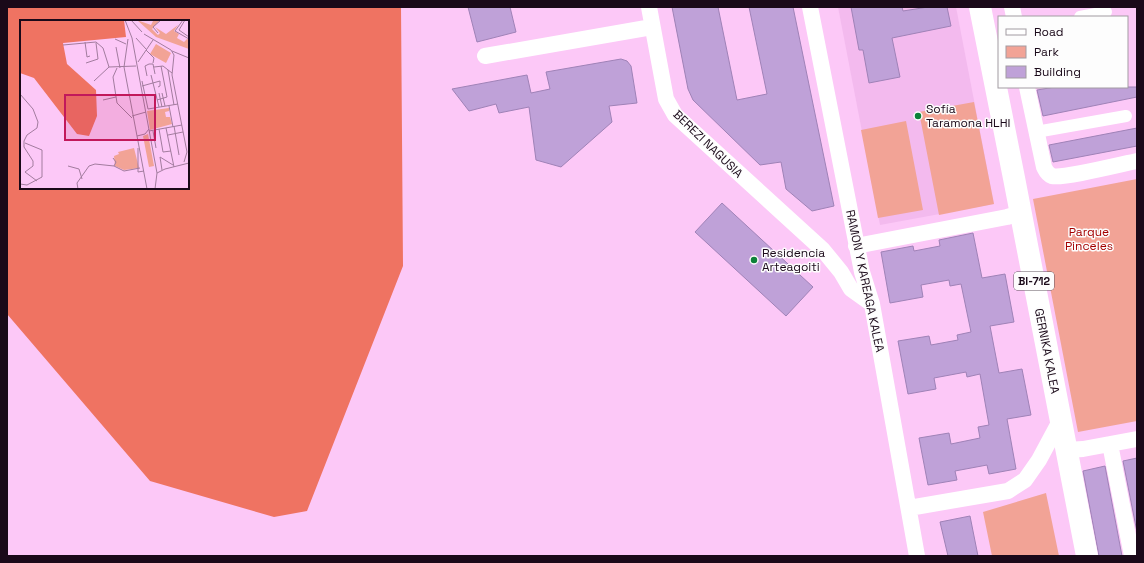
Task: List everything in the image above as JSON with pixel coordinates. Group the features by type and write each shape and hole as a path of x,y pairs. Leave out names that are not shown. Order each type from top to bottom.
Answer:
{"main road":[{"name":"GERNIKA KALEA","path":"980,7 1087,556"}],"street":[{"name":"BEREZI NAGUSIA","path":"648,7 666,99 675,115 823,250 841,272 851,289 872,304"},
{"name":"RAMON Y KAREAGA KALEA","path":"810,7 856,246 872,304 917,556"},
{"path":"1085,16 1106,12"},
{"path":"484,56 652,27"},
{"path":"1027,88 1044,167 1048,174 1053,176 1070,175 1137,161"},
{"path":"1036,132 1126,116"},
{"path":"823,250 836,255 848,256 853,255 856,250 856,246 1021,213"},
{"path":"841,272 854,277 862,272"},
{"path":"909,508 1008,491 1025,480 1061,419"},
{"path":"1067,450 1137,439"},
{"path":"1110,444 1132,556"}],"shaded area":[{"path":"7,7 401,7 403,266 307,511 274,517 150,481 7,314"},
{"name":"Sofía Taramona HLHI","path":"838,7 956,7 994,204 880,225"}],"green space":[{"path":"974,102 994,204 939,215 919,112"},
{"path":"906,121 923,210 878,218 861,130"},
{"name":"Parque Pinceles","path":"1137,179 1137,421 1078,432 1033,199"},
{"path":"1046,493 1059,556 992,556 983,512"}],"building":[{"path":"468,7 510,7 516,32 477,42"},
{"path":"672,7 718,7 737,100 767,94 749,7 793,7 834,206 812,211 786,189 781,162 760,165 693,100 688,89"},
{"path":"851,7 902,7 903,11 928,7 947,7 951,26 892,38 900,77 869,83 863,50 859,50"},
{"path":"621,59 627,61 631,66 637,103 609,106 612,122 561,167 536,160 529,107 499,113 496,104 469,111 452,89 527,75 531,93 550,89 546,72"},
{"path":"1137,87 1137,97 1043,116 1037,90 1049,88"},
{"path":"1137,128 1137,146 1053,162 1049,145"},
{"name":"Residencia Arteagoiti","path":"722,203 813,287 786,316 695,232"},
{"path":"973,233 982,278 1005,274 1014,322 990,326 999,373 1022,369 1031,415 1007,419 1016,469 989,474 987,465 955,471 957,480 928,485 919,438 949,433 951,444 980,438 978,427 989,425 980,374 967,377 966,372 934,378 936,389 908,394 898,341 929,336 931,345 958,340 957,335 971,332 961,284 950,286 949,280 921,285 923,297 890,303 881,252 913,246 914,251 940,246 939,240"},
{"path":"1137,458 1137,532 1123,461"},
{"path":"1105,466 1122,556 1099,556 1083,471"},
{"path":"970,516 978,556 948,556 940,522"}],"place":[{"name":"Sofía Taramona HLHI","path":"918,116"},
{"name":"Residencia Arteagoiti","path":"754,260"}]}
